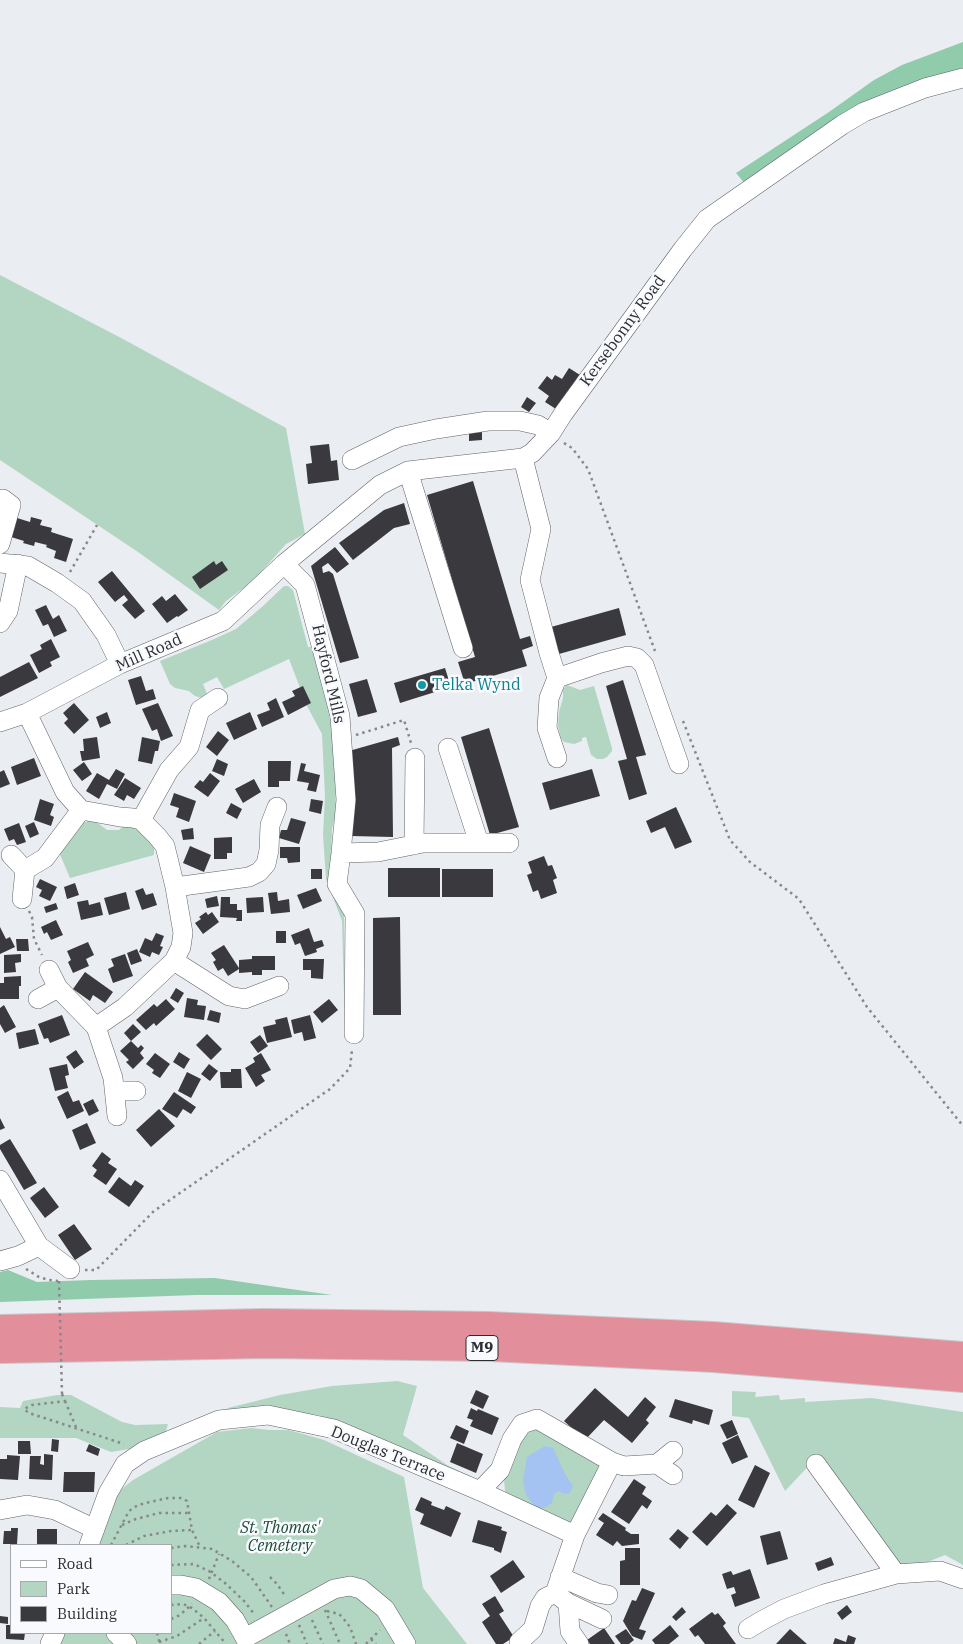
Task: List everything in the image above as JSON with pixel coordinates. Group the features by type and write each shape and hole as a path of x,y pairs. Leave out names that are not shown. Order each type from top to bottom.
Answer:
{"highway":[{"name":"M9","path":"0,1328 264,1322 489,1326 713,1335 963,1355"},
{"name":"M9","path":"0,1350 266,1345 490,1348 714,1359 963,1379"}],"street":[{"name":"Kersebonny Road","path":"523,458 536,449 551,432 673,262 707,220 842,125 864,112 925,88 963,78"},
{"path":"352,460 399,437 436,428 488,421 520,421 538,424 551,432"},
{"path":"284,564 380,484 408,471 523,458 541,529 530,580 549,653 558,678 549,698 547,728 560,758"},
{"path":"408,471 462,648"},
{"path":"0,544 12,505 3,499"},
{"path":"0,623 8,611 9,563 28,566 82,601 106,636 120,664"},
{"name":"Mill Road","path":"0,722 27,713 120,664 223,620 284,564"},
{"name":"Hayford Mills","path":"284,564 305,585 340,716 346,800 342,853 337,884 355,914 354,1034"},
{"path":"558,678 628,656 637,658 644,665 679,764"},
{"path":"141,820 169,770 189,748 194,705 218,698"},
{"path":"27,713 66,792 81,810 141,820 164,846 175,887 183,933 181,947 174,961 125,1007 96,1027"},
{"path":"448,748 479,843"},
{"path":"414,845 415,758"},
{"path":"175,887 249,877 259,872 266,864 269,850 270,826 277,807"},
{"path":"25,870 45,858 81,810"},
{"path":"342,853 378,852 423,843 508,843"},
{"path":"11,855 25,870 22,899"},
{"path":"174,961 228,996 245,999 280,986"},
{"path":"49,970 58,988 96,1027 113,1078 117,1116"},
{"path":"38,999 58,988"},
{"path":"115,1091 136,1091"},
{"path":"0,1180 39,1246 65,1275"},
{"path":"9,1259 39,1246"},
{"name":"Douglas Terrace","path":"92,1537 108,1493 125,1464 144,1451 219,1420 268,1415 334,1429 480,1491 576,1535"},
{"path":"480,1491 500,1470 512,1439 522,1424 537,1418 612,1462 624,1466 656,1464 673,1451"},
{"path":"578,1644 570,1631 561,1591 576,1535 612,1462"},
{"path":"656,1464 673,1475"},
{"path":"816,1464 896,1574"},
{"path":"0,1510 27,1505 55,1510 92,1537"},
{"path":"748,1630 784,1609 824,1594 896,1574 940,1571 963,1579"},
{"path":"172,1585 181,1584 196,1588 219,1602 235,1620 243,1642 280,1619 317,1604 334,1589 350,1586 361,1589 385,1608 406,1644"},
{"path":"561,1591 602,1619"},
{"path":"519,1642 533,1629 540,1606 545,1598 561,1591 608,1595"},
{"path":"117,1634 127,1644"}],"path":[{"path":"551,432 572,448 588,469 655,652"},
{"path":"62,587 97,525"},
{"path":"680,716 730,840 750,862 799,899 866,1006 963,1126"},
{"path":"342,739 404,720 415,758"},
{"path":"22,899 32,917 34,940 49,970"},
{"path":"9,1259 40,1277 50,1280 65,1275 96,1270 154,1211 330,1089 350,1068 354,1034"},
{"path":"65,1275 62,1394 76,1428"},
{"path":"65,1401 32,1405 24,1409 29,1413 144,1451"},
{"path":"112,1544 129,1511 138,1505 168,1498 181,1498 186,1501 192,1530 200,1547"},
{"path":"121,1526 136,1519 159,1513 189,1513"},
{"path":"128,1544 144,1536 171,1531 192,1530"},
{"path":"172,1548 185,1546 212,1549 232,1561 251,1578 280,1619"},
{"path":"172,1605 183,1604 190,1607 204,1618 226,1644"},
{"path":"317,1604 323,1644"},
{"path":"317,1604 340,1644"},
{"path":"317,1604 339,1614 343,1618 350,1627 356,1644"},
{"path":"160,1643 177,1636 204,1618"},
{"path":"199,1644 215,1631"},
{"path":"371,1639 376,1644"}],"green space":[{"path":"963,42 963,75 897,91 746,185 736,173 874,80 902,65"},
{"path":"0,275 123,339 286,428 305,534 286,544 253,581 226,601 219,610 138,552 0,460"},
{"path":"284,586 288,586 293,590 308,647 313,647 332,720 339,780 335,783 336,814 332,828 331,861 346,913 344,917 345,1032 342,921 326,879 323,835 325,796 322,734 307,706 289,659 224,689 217,677 203,684 208,696 202,698 195,696 189,691 175,688 170,684 160,661 236,629"},
{"path":"567,685 580,690 594,686 612,748 607,757 597,759 591,755 586,737 574,744 564,742 561,738 558,726 559,712 563,698 563,689"},
{"path":"95,821 107,830 119,830 127,823 131,824 154,843 154,855 70,878 59,852 83,823"},
{"path":"8,1270 37,1282 215,1278 332,1295 196,1295 0,1302 0,1272"},
{"path":"397,1381 417,1386 403,1435 447,1465 470,1476 468,1479 319,1415 281,1411 221,1413 228,1408 280,1395 332,1386"},
{"path":"732,1391 756,1392 755,1397 779,1395 780,1400 805,1398 805,1402 872,1398 963,1412 963,1565 945,1555 905,1571 817,1457 785,1491 749,1418 732,1416"},
{"path":"57,1395 71,1395 122,1422 135,1425 168,1424 165,1434 129,1449 111,1452 76,1438 0,1438 0,1407 20,1408 23,1401"},
{"name":"St. Thomas' Cemetery","path":"251,1428 289,1430 324,1440 404,1477 423,1588 467,1644 59,1644 62,1634 172,1634 172,1544 95,1544 114,1495 133,1480 217,1432"},
{"path":"538,1428 606,1467 574,1527 516,1502 505,1491 504,1479 522,1440 531,1430"}],"water":[{"path":"545,1446 553,1448 573,1486 570,1493 564,1494 558,1491 554,1494 552,1503 544,1508 536,1508 526,1495 523,1481 527,1457"}],"building":[{"path":"569,368 580,375 556,409 545,402 549,396 538,388 547,376 552,380 555,375 562,379"},
{"path":"527,397 536,403 529,412 521,407"},
{"path":"482,432 482,440 469,441 469,433"},
{"path":"329,444 331,461 337,460 339,480 308,484 306,464 312,463 310,446"},
{"path":"473,481 520,639 530,636 533,646 522,650 527,666 465,684 458,662 475,657 427,495"},
{"path":"404,503 410,524 394,528 353,560 339,543 384,510"},
{"path":"31,517 42,520 40,525 52,528 51,532 73,539 66,562 54,558 56,551 46,547 47,545 35,542 34,546 11,537 17,518 30,522"},
{"path":"335,547 349,564 337,573 328,563 322,567 323,573 329,571 333,574 359,658 340,663 311,566"},
{"path":"214,561 216,565 222,561 228,570 200,589 192,577"},
{"path":"112,571 145,611 135,619 122,605 128,600 124,595 115,602 98,582"},
{"path":"175,594 188,610 167,623 152,604 162,596 166,601"},
{"path":"46,605 53,619 59,615 67,631 54,637 48,624 43,626 35,610"},
{"path":"619,608 626,635 559,654 551,627"},
{"path":"51,639 60,657 50,662 52,666 39,673 30,655 42,649 40,645"},
{"path":"29,662 38,678 0,697 0,677"},
{"name":"Telka Wynd","path":"445,668 451,687 400,703 394,683"},
{"path":"141,676 146,691 153,689 156,699 136,705 128,680"},
{"path":"367,679 377,712 358,717 349,684"},
{"path":"623,680 646,755 636,757 647,794 629,800 618,761 627,759 606,686"},
{"path":"303,686 311,703 288,715 282,702 295,696 292,691"},
{"path":"276,698 284,717 262,727 257,715 270,710 267,703"},
{"path":"74,703 89,720 74,734 64,723 68,719 63,713"},
{"path":"158,703 173,736 161,741 157,729 152,731 142,709"},
{"path":"107,712 111,723 100,728 96,717"},
{"path":"250,712 257,729 234,740 226,723"},
{"path":"489,728 519,827 490,835 461,737"},
{"path":"218,731 229,740 217,756 206,747"},
{"path":"97,737 100,758 82,761 80,751 84,751 83,739"},
{"path":"142,737 160,741 152,764 138,761"},
{"path":"398,737 400,745 392,748 393,837 351,836 349,751"},
{"path":"34,758 41,776 17,785 11,767"},
{"path":"217,759 228,764 224,776 212,771"},
{"path":"268,761 291,761 290,781 279,781 279,787 268,787"},
{"path":"84,762 92,774 82,781 73,770"},
{"path":"301,763 306,764 304,771 320,775 316,792 307,790 309,783 297,781"},
{"path":"116,769 125,774 117,789 107,784 99,799 86,791 97,773 109,780"},
{"path":"592,769 600,796 550,810 542,783"},
{"path":"4,770 10,784 0,788 0,772"},
{"path":"210,773 220,781 208,797 194,787 200,780 203,782"},
{"path":"125,778 141,788 134,799 127,795 124,801 114,795"},
{"path":"254,779 261,792 243,803 235,789"},
{"path":"174,793 196,801 189,822 176,817 179,808 170,805"},
{"path":"40,799 54,804 50,815 54,817 51,826 34,820"},
{"path":"311,799 323,801 321,814 309,811"},
{"path":"231,803 242,809 237,819 226,813"},
{"path":"676,807 692,842 675,849 665,827 651,833 646,821"},
{"path":"291,818 306,822 299,844 279,838 281,830 287,830"},
{"path":"34,822 39,834 30,838 25,826"},
{"path":"19,823 26,842 17,845 14,839 9,841 4,829"},
{"path":"193,828 194,839 183,840 181,830"},
{"path":"232,837 232,853 227,853 227,859 214,859 214,838"},
{"path":"190,846 211,855 204,872 183,863"},
{"path":"280,847 300,847 300,862 288,863 287,858 280,858"},
{"path":"544,856 548,866 552,865 557,878 553,880 557,893 541,899 538,890 533,892 527,875 532,873 528,862"},
{"path":"388,868 440,868 440,897 388,897"},
{"path":"311,869 322,869 322,879 311,879"},
{"path":"442,869 493,869 493,897 442,897"},
{"path":"40,879 57,887 50,901 39,896 42,890 36,887"},
{"path":"75,883 79,895 67,899 64,887"},
{"path":"143,888 146,895 153,893 157,905 142,910 135,891"},
{"path":"316,888 322,901 303,909 297,895"},
{"path":"126,892 130,909 109,915 104,898"},
{"path":"277,892 278,901 289,899 290,912 271,914 268,893"},
{"path":"217,896 219,906 207,908 205,899"},
{"path":"221,897 230,897 230,904 237,904 237,910 242,910 242,921 236,921 237,918 220,917"},
{"path":"263,897 264,912 247,913 246,898"},
{"path":"88,900 89,905 100,902 103,915 81,920 77,902"},
{"path":"56,903 58,909 46,913 44,907"},
{"path":"206,912 208,915 212,912 219,922 203,934 195,923"},
{"path":"400,917 401,1015 373,1015 373,918"},
{"path":"56,920 63,935 51,940 47,932 44,934 41,927"},
{"path":"0,927 6,939 10,937 15,947 0,954"},
{"path":"309,928 314,942 322,940 324,946 316,949 317,952 305,956 300,943 295,945 291,935"},
{"path":"276,931 286,931 286,943 276,943"},
{"path":"156,933 164,936 160,946 163,947 159,955 152,952 150,957 139,952 145,938 152,941"},
{"path":"16,939 28,939 29,951 17,951"},
{"path":"88,942 94,955 86,959 89,966 73,973 68,962 71,960 67,951"},
{"path":"224,945 239,968 239,960 252,959 252,956 275,956 275,970 262,970 262,975 252,975 252,972 239,973 239,969 228,976 223,968 218,971 213,962 216,960 211,953"},
{"path":"137,949 142,961 131,965 127,953"},
{"path":"21,954 21,962 15,963 16,972 4,973 4,955"},
{"path":"125,954 133,976 113,983 108,969 114,966 111,959"},
{"path":"303,959 324,959 323,979 311,978 311,970 303,970"},
{"path":"85,972 113,992 105,1003 93,995 90,1001 73,989"},
{"path":"21,976 19,999 0,999 0,983 4,983 4,977"},
{"path":"176,988 184,993 178,1003 170,998"},
{"path":"187,998 198,1000 197,1005 206,1006 204,1020 184,1017"},
{"path":"166,999 175,1009 156,1026 154,1023 146,1030 136,1020 154,1004 157,1007"},
{"path":"329,999 338,1010 322,1023 313,1012"},
{"path":"4,1005 16,1027 5,1033 0,1024 0,1008"},
{"path":"210,1010 221,1013 219,1023 207,1020"},
{"path":"62,1015 70,1035 50,1043 48,1038 44,1039 38,1024"},
{"path":"310,1015 316,1038 304,1041 302,1032 294,1034 291,1020"},
{"path":"287,1017 292,1037 267,1043 263,1027 276,1024 275,1020"},
{"path":"133,1024 141,1032 131,1041 124,1033"},
{"path":"35,1029 39,1044 19,1049 16,1033"},
{"path":"207,1034 222,1049 211,1060 196,1045"},
{"path":"260,1035 268,1046 258,1053 250,1042"},
{"path":"131,1041 138,1048 141,1045 144,1048 140,1053 144,1058 133,1069 126,1062 129,1060 120,1051"},
{"path":"76,1050 84,1062 74,1069 66,1057"},
{"path":"179,1052 190,1059 184,1069 173,1062"},
{"path":"155,1053 170,1064 160,1078 152,1073 154,1070 146,1064"},
{"path":"261,1053 271,1070 261,1075 265,1081 256,1087 245,1068 255,1062 253,1058"},
{"path":"67,1064 69,1075 65,1076 68,1088 55,1091 49,1068"},
{"path":"209,1064 218,1071 210,1081 201,1074"},
{"path":"231,1069 241,1069 242,1088 221,1088 220,1072 231,1072"},
{"path":"187,1072 201,1079 191,1098 178,1091"},
{"path":"68,1091 73,1102 79,1100 84,1111 67,1119 57,1097"},
{"path":"174,1092 196,1107 191,1114 183,1109 177,1118 162,1109"},
{"path":"93,1099 99,1111 89,1116 83,1104"},
{"path":"159,1109 175,1126 151,1147 136,1130"},
{"path":"0,1118 5,1128 0,1130"},
{"path":"87,1123 96,1143 80,1150 72,1130"},
{"path":"10,1139 37,1183 24,1190 0,1149 0,1145"},
{"path":"102,1152 111,1159 108,1163 117,1169 106,1185 93,1176 97,1170 92,1166"},
{"path":"119,1177 131,1186 135,1180 144,1186 129,1207 108,1192"},
{"path":"44,1187 59,1207 45,1218 30,1198"},
{"path":"74,1224 92,1249 75,1260 58,1235"},
{"path":"595,1388 628,1417 645,1397 656,1407 646,1420 649,1423 632,1443 604,1420 585,1440 564,1421"},
{"path":"476,1390 489,1396 483,1409 470,1403"},
{"path":"675,1399 713,1410 709,1425 693,1420 692,1424 669,1417"},
{"path":"471,1408 499,1418 492,1435 470,1426 473,1420 467,1418"},
{"path":"732,1420 738,1434 727,1439 720,1425"},
{"path":"456,1425 469,1431 464,1444 450,1438"},
{"path":"738,1435 748,1457 732,1464 722,1443"},
{"path":"52,1439 59,1440 58,1452 51,1451"},
{"path":"18,1441 30,1441 31,1454 18,1454"},
{"path":"457,1443 483,1454 476,1473 450,1462"},
{"path":"89,1444 100,1449 98,1456 86,1451"},
{"path":"44,1454 53,1455 52,1480 29,1479 30,1456 41,1456 40,1464 44,1465"},
{"path":"7,1455 20,1456 18,1480 0,1479 0,1459 7,1459"},
{"path":"755,1465 770,1473 754,1508 738,1500"},
{"path":"64,1472 95,1472 94,1492 63,1492"},
{"path":"634,1479 646,1487 642,1494 652,1501 647,1509 642,1505 629,1524 611,1512"},
{"path":"421,1497 432,1502 431,1505 444,1510 446,1506 461,1513 451,1537 420,1524 424,1514 415,1510"},
{"path":"727,1504 737,1513 707,1546 692,1532 711,1512 716,1516"},
{"path":"603,1513 626,1528 625,1530 631,1534 639,1534 639,1544 622,1546 617,1541 613,1546 596,1535 604,1523 598,1519"},
{"path":"478,1520 502,1527 501,1530 507,1532 501,1553 494,1550 494,1548 472,1542"},
{"path":"11,1528 18,1528 17,1544 3,1544 4,1531 11,1531"},
{"path":"37,1529 57,1529 57,1544 37,1544"},
{"path":"678,1529 689,1538 680,1549 669,1539"},
{"path":"780,1531 788,1559 767,1565 760,1536"},
{"path":"625,1548 640,1548 640,1585 620,1585 620,1561 625,1560"},
{"path":"831,1557 834,1565 818,1571 815,1563"},
{"path":"513,1560 525,1577 501,1593 490,1576"},
{"path":"750,1569 760,1598 735,1607 731,1595 736,1593 734,1587 727,1589 722,1574 731,1571 733,1575"},
{"path":"642,1588 655,1593 639,1629 646,1631 642,1640 632,1636 623,1621 632,1600 636,1601"},
{"path":"495,1596 504,1611 499,1614 514,1637 503,1644 496,1644 482,1622 490,1616 482,1604"},
{"path":"847,1605 852,1612 842,1620 837,1613"},
{"path":"682,1607 686,1612 676,1621 672,1617"},
{"path":"712,1612 715,1615 718,1613 726,1623 723,1626 736,1644 705,1644 698,1635 695,1637 689,1629"},
{"path":"0,1616 8,1617 8,1624 0,1623"},
{"path":"6,1625 10,1625 10,1634 25,1634 24,1640 6,1639"},
{"path":"670,1625 679,1636 669,1644 655,1644 652,1640"},
{"path":"604,1628 615,1644 590,1644 587,1640"},
{"path":"626,1629 634,1640 629,1644 621,1644 615,1636"},
{"path":"790,1629 807,1644 776,1644"},
{"path":"848,1635 856,1638 854,1644 833,1644 835,1638 846,1642"}],"place":[{"name":"Telka Wynd","path":"422,685"}]}
